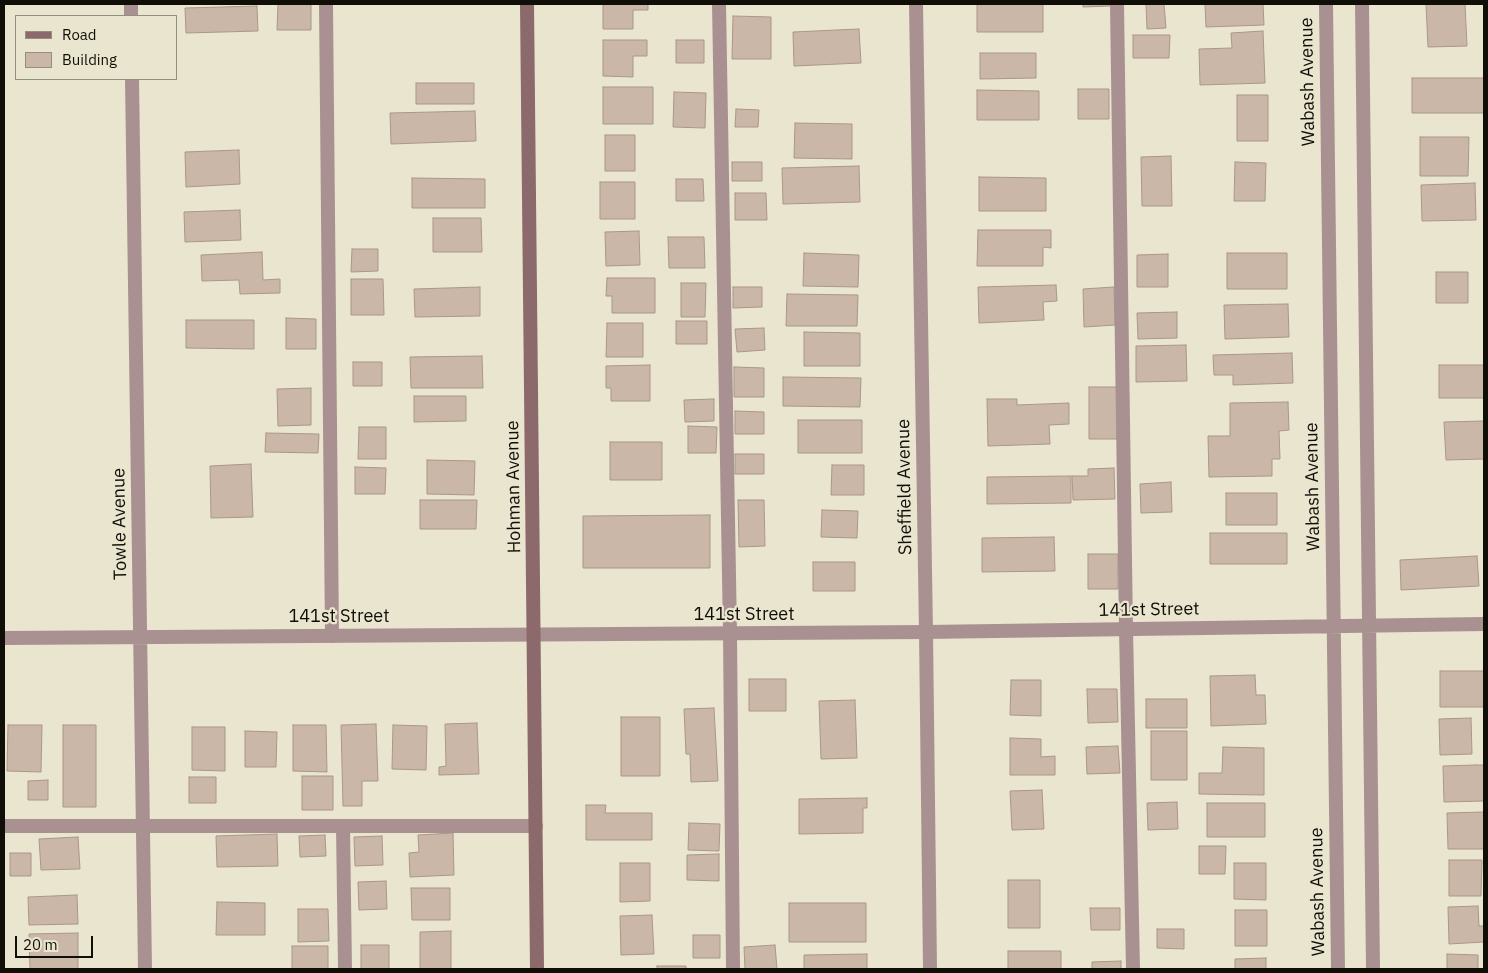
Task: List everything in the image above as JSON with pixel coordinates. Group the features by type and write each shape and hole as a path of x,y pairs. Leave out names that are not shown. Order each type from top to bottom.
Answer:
{"main road":[{"name":"Hohman Avenue","path":"527,4 538,969"}],"street":[{"path":"326,4 332,636"},
{"path":"719,4 730,633 733,969"},
{"name":"Sheffield Avenue","path":"916,4 930,969"},
{"path":"1118,4 1126,629 1133,969"},
{"name":"Wabash Avenue","path":"1326,4 1338,969"},
{"path":"1362,4 1374,969"},
{"name":"Towle Avenue","path":"132,80 144,969"},
{"name":"141st Street","path":"4,638 926,632 1484,624"},
{"path":"4,826 536,826"},
{"path":"343,826 345,969"}],"building":[{"path":"278,4 311,4 311,30 277,30"},
{"path":"603,4 648,4 648,10 633,10 633,29 603,29"},
{"path":"977,4 1043,4 1043,32 977,32"},
{"path":"1083,4 1111,4 1111,6 1083,7"},
{"path":"1146,4 1164,4 1166,28 1147,29"},
{"path":"1205,4 1263,4 1264,25 1206,27"},
{"path":"1426,4 1465,4 1467,46 1428,47"},
{"path":"257,6 258,31 186,33 185,8"},
{"path":"733,16 771,17 771,59 732,59"},
{"path":"859,29 861,63 794,66 793,32"},
{"path":"1263,31 1265,83 1200,85 1199,49 1232,48 1231,33"},
{"path":"1133,35 1170,35 1169,58 1133,58"},
{"path":"603,40 647,40 647,56 633,56 633,77 603,76"},
{"path":"676,40 704,40 704,63 676,63"},
{"path":"980,53 1036,53 1036,78 980,79"},
{"path":"1412,78 1484,78 1484,113 1412,113"},
{"path":"416,83 474,83 474,104 416,104"},
{"path":"603,87 653,87 653,124 603,124"},
{"path":"1078,89 1109,89 1109,119 1078,119"},
{"path":"977,90 1039,91 1039,120 977,120"},
{"path":"674,92 706,93 705,128 673,127"},
{"path":"1237,95 1268,95 1268,141 1237,141"},
{"path":"736,109 759,110 758,127 735,127"},
{"path":"475,111 476,141 391,144 390,113"},
{"path":"795,123 852,124 852,159 794,158"},
{"path":"605,135 635,135 635,171 605,171"},
{"path":"1420,137 1469,137 1468,176 1420,176"},
{"path":"239,150 240,184 186,187 185,152"},
{"path":"1171,156 1172,206 1142,206 1141,157"},
{"path":"732,162 762,162 762,181 732,181"},
{"path":"1235,162 1266,163 1265,201 1234,201"},
{"path":"859,166 860,202 783,204 782,168"},
{"path":"979,177 1046,178 1046,211 979,211"},
{"path":"412,178 485,179 485,208 412,208"},
{"path":"676,179 703,179 704,201 676,201"},
{"path":"600,182 635,182 635,219 600,219"},
{"path":"1475,183 1476,220 1422,221 1421,185"},
{"path":"735,193 766,193 767,220 735,220"},
{"path":"240,210 241,240 185,242 184,212"},
{"path":"433,218 481,218 482,252 433,252"},
{"path":"978,230 1051,230 1051,248 1043,247 1043,266 977,266"},
{"path":"639,231 640,265 606,266 605,232"},
{"path":"668,237 704,237 705,268 669,268"},
{"path":"352,249 378,249 378,271 351,272"},
{"path":"262,252 263,280 280,279 280,293 240,294 239,280 202,281 201,255"},
{"path":"804,253 859,255 858,287 803,286"},
{"path":"1227,253 1287,253 1287,289 1227,289"},
{"path":"1168,254 1168,287 1137,287 1137,255"},
{"path":"1436,272 1468,272 1468,303 1436,303"},
{"path":"607,278 655,278 655,313 612,313 612,296 606,296"},
{"path":"351,279 383,279 384,315 351,315"},
{"path":"681,283 706,283 705,317 681,317"},
{"path":"1056,285 1057,301 1043,302 1044,320 979,323 978,287"},
{"path":"480,287 480,316 415,317 414,289"},
{"path":"733,287 762,287 762,307 733,308"},
{"path":"1114,287 1115,325 1084,327 1083,289"},
{"path":"787,294 858,295 857,326 786,326"},
{"path":"1288,304 1289,337 1225,339 1224,305"},
{"path":"1177,312 1177,338 1138,339 1137,313"},
{"path":"286,318 316,319 316,349 286,349"},
{"path":"186,320 254,320 254,349 186,348"},
{"path":"676,321 707,321 707,344 676,344"},
{"path":"607,323 643,323 643,357 606,357"},
{"path":"764,328 765,350 737,352 735,329"},
{"path":"804,332 860,333 860,366 804,366"},
{"path":"1186,345 1187,381 1136,382 1136,346"},
{"path":"1292,353 1293,383 1233,385 1233,375 1214,375 1213,355"},
{"path":"482,356 483,388 411,388 410,357"},
{"path":"353,362 382,362 382,386 353,386"},
{"path":"650,365 650,401 611,401 611,388 606,388 606,366"},
{"path":"1439,365 1484,365 1484,398 1439,398"},
{"path":"734,367 764,368 764,397 734,397"},
{"path":"783,377 861,378 860,407 783,406"},
{"path":"1089,387 1118,387 1117,439 1089,439"},
{"path":"311,388 311,425 278,426 277,389"},
{"path":"414,396 466,396 466,421 414,422"},
{"path":"714,399 714,421 685,422 684,400"},
{"path":"987,399 1017,399 1017,405 1069,403 1069,424 1049,425 1050,444 988,446"},
{"path":"1288,402 1289,430 1279,431 1280,459 1272,459 1272,476 1209,477 1208,436 1230,436 1230,403"},
{"path":"735,411 764,412 764,434 735,434"},
{"path":"798,420 862,420 862,453 798,453"},
{"path":"1484,421 1484,459 1446,460 1444,422"},
{"path":"688,426 717,427 716,453 688,453"},
{"path":"359,427 386,427 386,459 358,459"},
{"path":"266,433 319,434 318,453 265,452"},
{"path":"610,442 662,442 662,480 610,480"},
{"path":"735,454 764,454 764,474 735,474"},
{"path":"427,460 475,461 474,495 427,494"},
{"path":"251,464 253,517 211,518 210,466"},
{"path":"832,465 864,465 864,495 831,495"},
{"path":"355,467 386,468 385,494 355,494"},
{"path":"1114,468 1115,499 1073,500 1072,476 1088,476 1088,469"},
{"path":"1071,476 1071,503 987,504 987,477"},
{"path":"1171,482 1172,512 1141,513 1140,484"},
{"path":"1226,493 1277,493 1277,525 1226,525"},
{"path":"420,500 477,500 476,529 420,529"},
{"path":"738,500 764,500 765,546 739,547"},
{"path":"822,510 858,511 857,538 821,537"},
{"path":"710,515 710,568 583,568 583,516"},
{"path":"1210,533 1287,533 1287,564 1210,564"},
{"path":"1054,537 1055,571 982,572 982,538"},
{"path":"1088,554 1118,554 1118,589 1088,589"},
{"path":"1477,556 1479,586 1401,590 1400,560"},
{"path":"813,562 855,562 855,591 813,591"},
{"path":"1440,671 1484,671 1484,707 1440,707"},
{"path":"1255,675 1256,695 1265,695 1266,724 1211,726 1210,676"},
{"path":"749,679 786,679 786,711 749,711"},
{"path":"1011,680 1041,680 1041,716 1010,715"},
{"path":"1087,689 1117,689 1118,722 1088,723"},
{"path":"1146,699 1187,699 1187,728 1146,728"},
{"path":"855,700 857,758 821,759 819,701"},
{"path":"714,708 718,781 691,782 690,754 686,754 684,709"},
{"path":"621,717 660,717 660,776 621,776"},
{"path":"1471,718 1472,754 1440,755 1439,719"},
{"path":"477,723 479,774 439,775 439,767 446,766 445,724"},
{"path":"376,724 378,781 362,781 362,806 343,806 341,725"},
{"path":"8,725 42,725 41,772 7,771"},
{"path":"63,725 96,725 96,807 63,807"},
{"path":"293,725 326,725 327,772 293,771"},
{"path":"393,725 427,726 426,770 392,769"},
{"path":"192,727 225,727 225,771 192,770"},
{"path":"245,731 277,732 276,767 245,767"},
{"path":"1151,731 1187,731 1187,780 1151,780"},
{"path":"1010,738 1041,739 1041,757 1055,756 1055,775 1010,775"},
{"path":"1118,746 1120,773 1087,774 1086,747"},
{"path":"1223,747 1264,748 1264,795 1199,794 1199,773 1222,773"},
{"path":"1484,765 1484,801 1444,802 1443,766"},
{"path":"302,776 333,776 333,810 302,810"},
{"path":"189,777 216,777 216,803 189,803"},
{"path":"48,780 48,800 28,800 28,781"},
{"path":"1042,790 1044,829 1012,830 1010,791"},
{"path":"867,798 867,808 863,808 863,833 799,834 799,799"},
{"path":"1177,802 1178,829 1148,830 1147,803"},
{"path":"1207,803 1265,803 1265,837 1207,837"},
{"path":"586,805 606,805 605,813 652,813 652,840 586,840"},
{"path":"1484,812 1484,849 1448,849 1447,813"},
{"path":"689,823 720,824 719,851 688,850"},
{"path":"453,833 454,875 410,877 409,853 419,852 418,835"},
{"path":"277,834 278,866 217,867 216,836"},
{"path":"325,835 326,856 300,857 299,836"},
{"path":"382,836 383,865 355,866 354,837"},
{"path":"78,837 80,869 41,870 39,839"},
{"path":"1199,846 1226,846 1225,874 1199,874"},
{"path":"10,853 31,853 31,876 10,876"},
{"path":"719,854 719,881 687,880 687,855"},
{"path":"1449,860 1482,860 1481,896 1449,896"},
{"path":"620,863 650,863 650,901 620,902"},
{"path":"1234,863 1266,863 1266,900 1234,899"},
{"path":"1008,880 1040,880 1040,928 1008,928"},
{"path":"386,881 387,909 359,910 358,882"},
{"path":"411,888 450,888 450,920 412,920"},
{"path":"77,895 78,924 29,925 28,897"},
{"path":"217,902 265,903 265,935 216,935"},
{"path":"789,903 866,903 866,942 789,942"},
{"path":"1478,906 1479,926 1484,926 1484,942 1449,944 1448,907"},
{"path":"1090,908 1120,908 1120,930 1091,930"},
{"path":"298,909 328,909 329,941 298,942"},
{"path":"1235,910 1267,910 1267,946 1235,946"},
{"path":"652,915 654,954 621,955 620,916"},
{"path":"1157,929 1184,929 1184,949 1157,948"},
{"path":"451,931 451,969 420,969 420,932"},
{"path":"78,933 78,969 30,969 29,934"},
{"path":"693,935 720,935 720,958 693,958"},
{"path":"361,945 389,945 389,969 361,969"},
{"path":"775,945 777,969 745,969 744,947"},
{"path":"292,946 328,946 328,969 292,969"},
{"path":"1008,951 1061,951 1061,969 1008,969"},
{"path":"867,954 867,969 804,969 804,955"},
{"path":"1447,954 1478,955 1478,969 1447,969"},
{"path":"1266,958 1266,969 1235,969 1235,959"},
{"path":"1121,961 1121,969 1092,969 1092,962"},
{"path":"657,966 686,966 686,969 657,969"}]}
